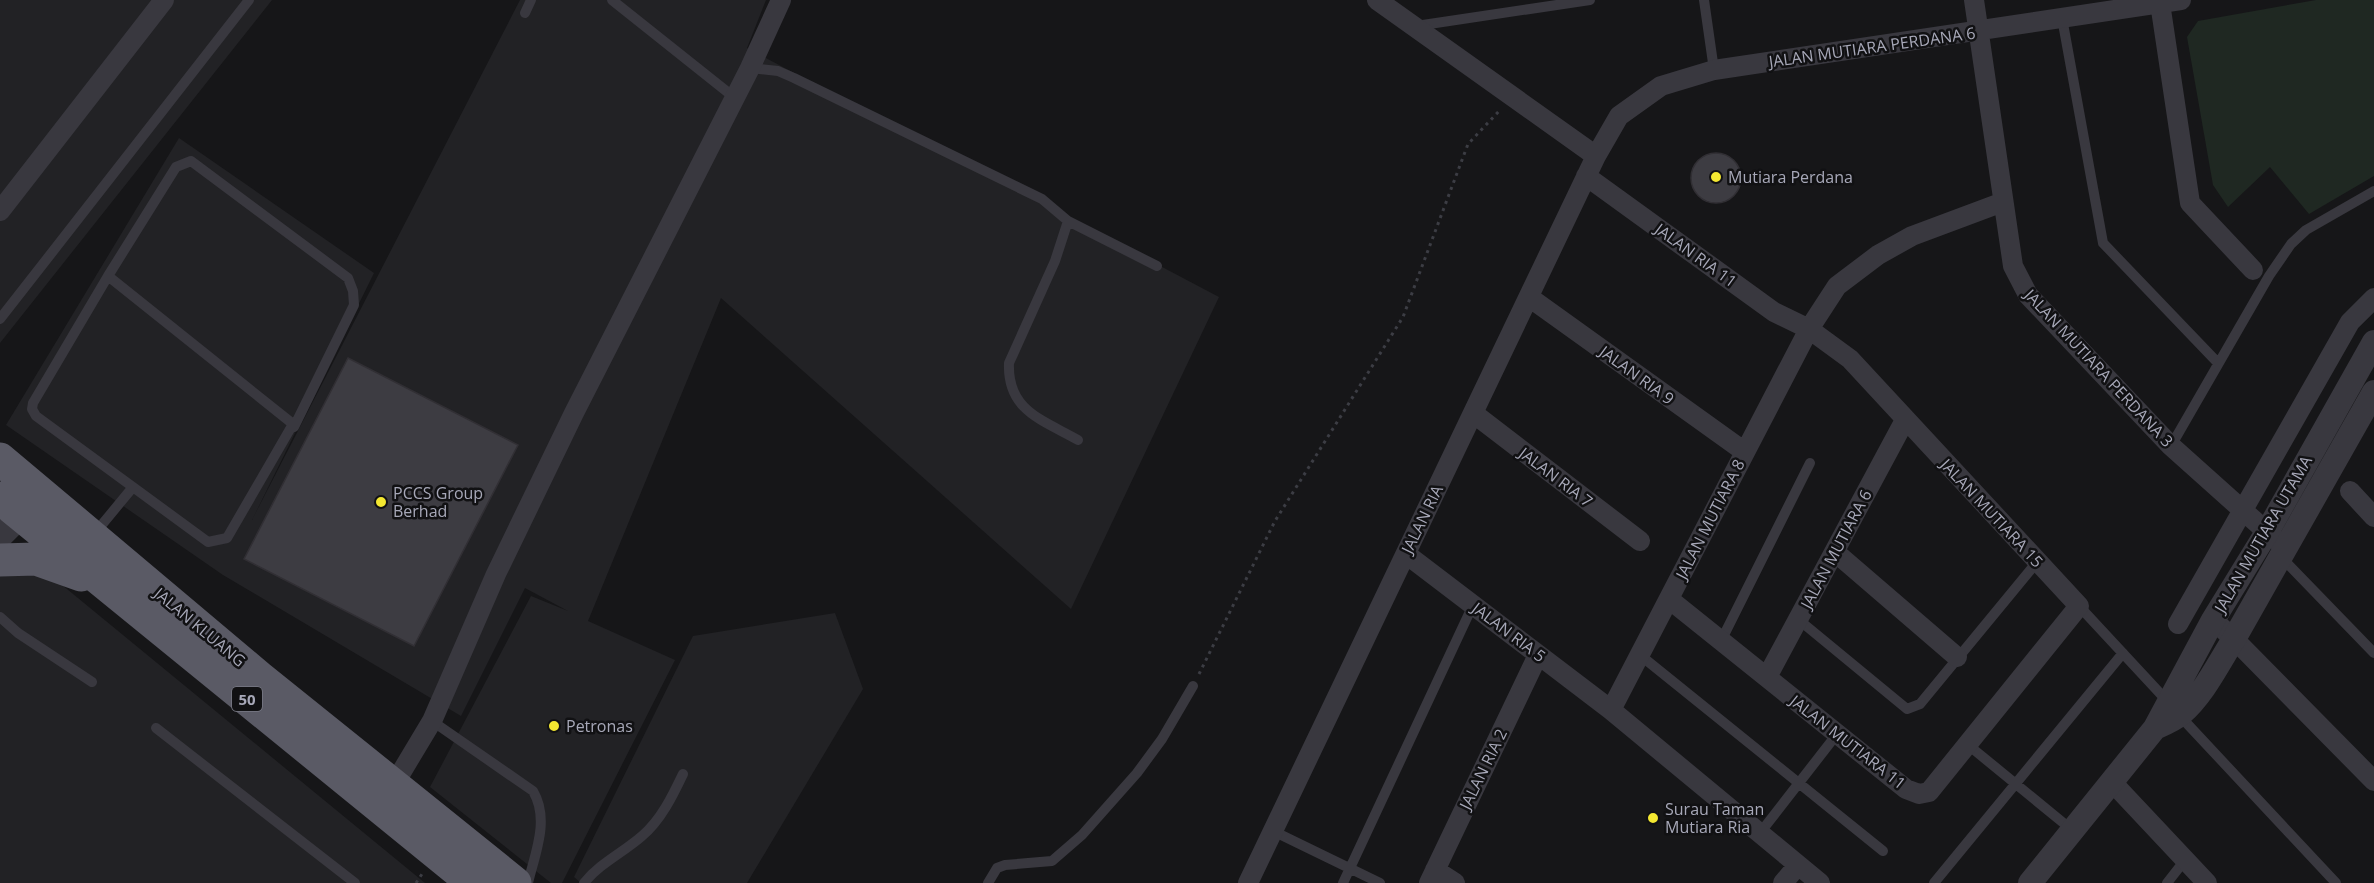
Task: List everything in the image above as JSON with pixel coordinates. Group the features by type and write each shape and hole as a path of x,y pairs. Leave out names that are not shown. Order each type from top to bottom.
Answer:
{"highway":[{"name":"JALAN KLUANG","path":"12,497 93,536 393,786 515,883"},
{"name":"JALAN KLUANG","path":"12,497 102,582 473,883"},
{"path":"0,560 36,559 102,582"}],"street":[{"path":"0,211 164,0"},
{"path":"393,786 432,721 496,574 574,413 750,68 781,0"},
{"path":"1377,0 1596,156"},
{"name":"JALAN MUTIARA PERDANA 3","path":"1974,0 2013,266 2028,295 2171,446 2267,532 2283,552"},
{"name":"JALAN MUTIARA PERDANA 6","path":"1596,156 1619,116 1661,86 1714,70 2181,0"},
{"path":"2160,3 2190,203 2253,270"},
{"name":"JALAN RIA","path":"1248,883 1596,156"},
{"name":"JALAN RIA 11","path":"1586,176 1774,312 1809,329 1850,359 1905,420"},
{"name":"JALAN MUTIARA 8","path":"1611,710 1809,329 1837,286 1878,255 1912,236 2003,202"},
{"name":"JALAN RIA 9","path":"1529,297 1744,452"},
{"path":"2178,624 2350,322 2374,298"},
{"name":"JALAN MUTIARA UTAMA","path":"2030,883 2155,728 2173,709 2212,620 2267,532 2374,342"},
{"name":"JALAN MUTIARA UTAMA","path":"2173,709 2194,700 2234,639 2374,392"},
{"name":"JALAN RIA 7","path":"1473,414 1640,541"},
{"name":"JALAN MUTIARA 6","path":"1767,677 1905,420"},
{"name":"JALAN MUTIARA 15","path":"1905,420 2079,606"},
{"path":"2350,491 2374,517"},
{"path":"1835,552 1957,657"},
{"name":"JALAN RIA 5","path":"1406,554 1611,710 1820,883"},
{"name":"JALAN MUTIARA 11","path":"1669,599 1906,789 1919,794 1929,792 2079,606"},
{"path":"2212,620 2234,639 2374,781"},
{"name":"JALAN RIA 2","path":"1432,877 1538,654"},
{"path":"2112,782 2207,883"},
{"path":"1783,883 1798,865"},
{"path":"1432,877 1455,883"}],"lane":[{"path":"0,320 249,0"},
{"path":"525,13 531,0"},
{"path":"612,0 735,98"},
{"path":"1413,26 1590,0"},
{"path":"1704,0 1714,70"},
{"path":"2062,18 2103,243 2218,363"},
{"path":"750,68 778,71 804,83 1042,199 1068,221 1157,266"},
{"path":"108,276 293,424 294,427 354,305 353,291 348,278 191,161 176,167 108,276 33,403 32,409 36,416 208,542 227,538 293,424"},
{"path":"2171,446 2269,276 2291,244 2306,230 2374,191"},
{"path":"1068,221 1055,261 1008,363 1008,379 1023,409 1078,440"},
{"path":"1721,641 1810,463"},
{"path":"93,536 133,487"},
{"path":"2283,552 2374,653"},
{"path":"1799,620 1907,709 1920,704 2037,562"},
{"path":"1343,883 1473,605"},
{"path":"2079,606 2336,883"},
{"path":"0,617 18,633 92,682"},
{"path":"1934,883 2122,653"},
{"path":"1640,655 1883,851"},
{"path":"988,883 997,868 1005,865 1052,861 1082,835 1137,773 1162,739 1193,686"},
{"path":"432,721 533,791 542,816 528,883"},
{"path":"156,728 355,883"},
{"path":"1760,833 1837,734"},
{"path":"1967,744 2072,830"},
{"path":"584,883 618,853 644,835 672,796 683,774"},
{"path":"1273,831 1380,883"},
{"path":"2167,883 2186,860"}],"path":[{"path":"1193,686 1275,521 1403,316 1468,144 1513,97"}],"shaded area":[{"path":"0,0 272,0 0,343"},
{"path":"520,0 766,0 747,48 1219,297 1071,609 721,298 588,621 675,660 562,883 551,883 430,787 531,596 568,611 525,588 461,716 223,575 6,425 179,138 374,273 252,520"},
{"path":"2316,0 2374,0 2374,176 2309,214 2270,167 2228,207 2213,185 2187,37 2198,21"},
{"path":"0,534 425,883 0,883"},
{"path":"835,613 863,689 747,883 581,883 574,877 693,636"}],"building":[{"name":"Mutiara Perdana","path":"1711,153 1721,153 1734,160 1741,173 1741,183 1734,196 1721,203 1711,203 1702,199 1695,192 1691,183 1691,173 1695,164 1702,157"},
{"name":"PCCS Group Berhad","path":"348,358 518,445 414,646 244,559"}],"place":[{"name":"Mutiara Perdana","path":"1716,177"},
{"name":"PCCS Group Berhad","path":"381,502"},
{"name":"Petronas","path":"554,726"},
{"name":"Surau Taman Mutiara Ria","path":"1653,818"}]}
